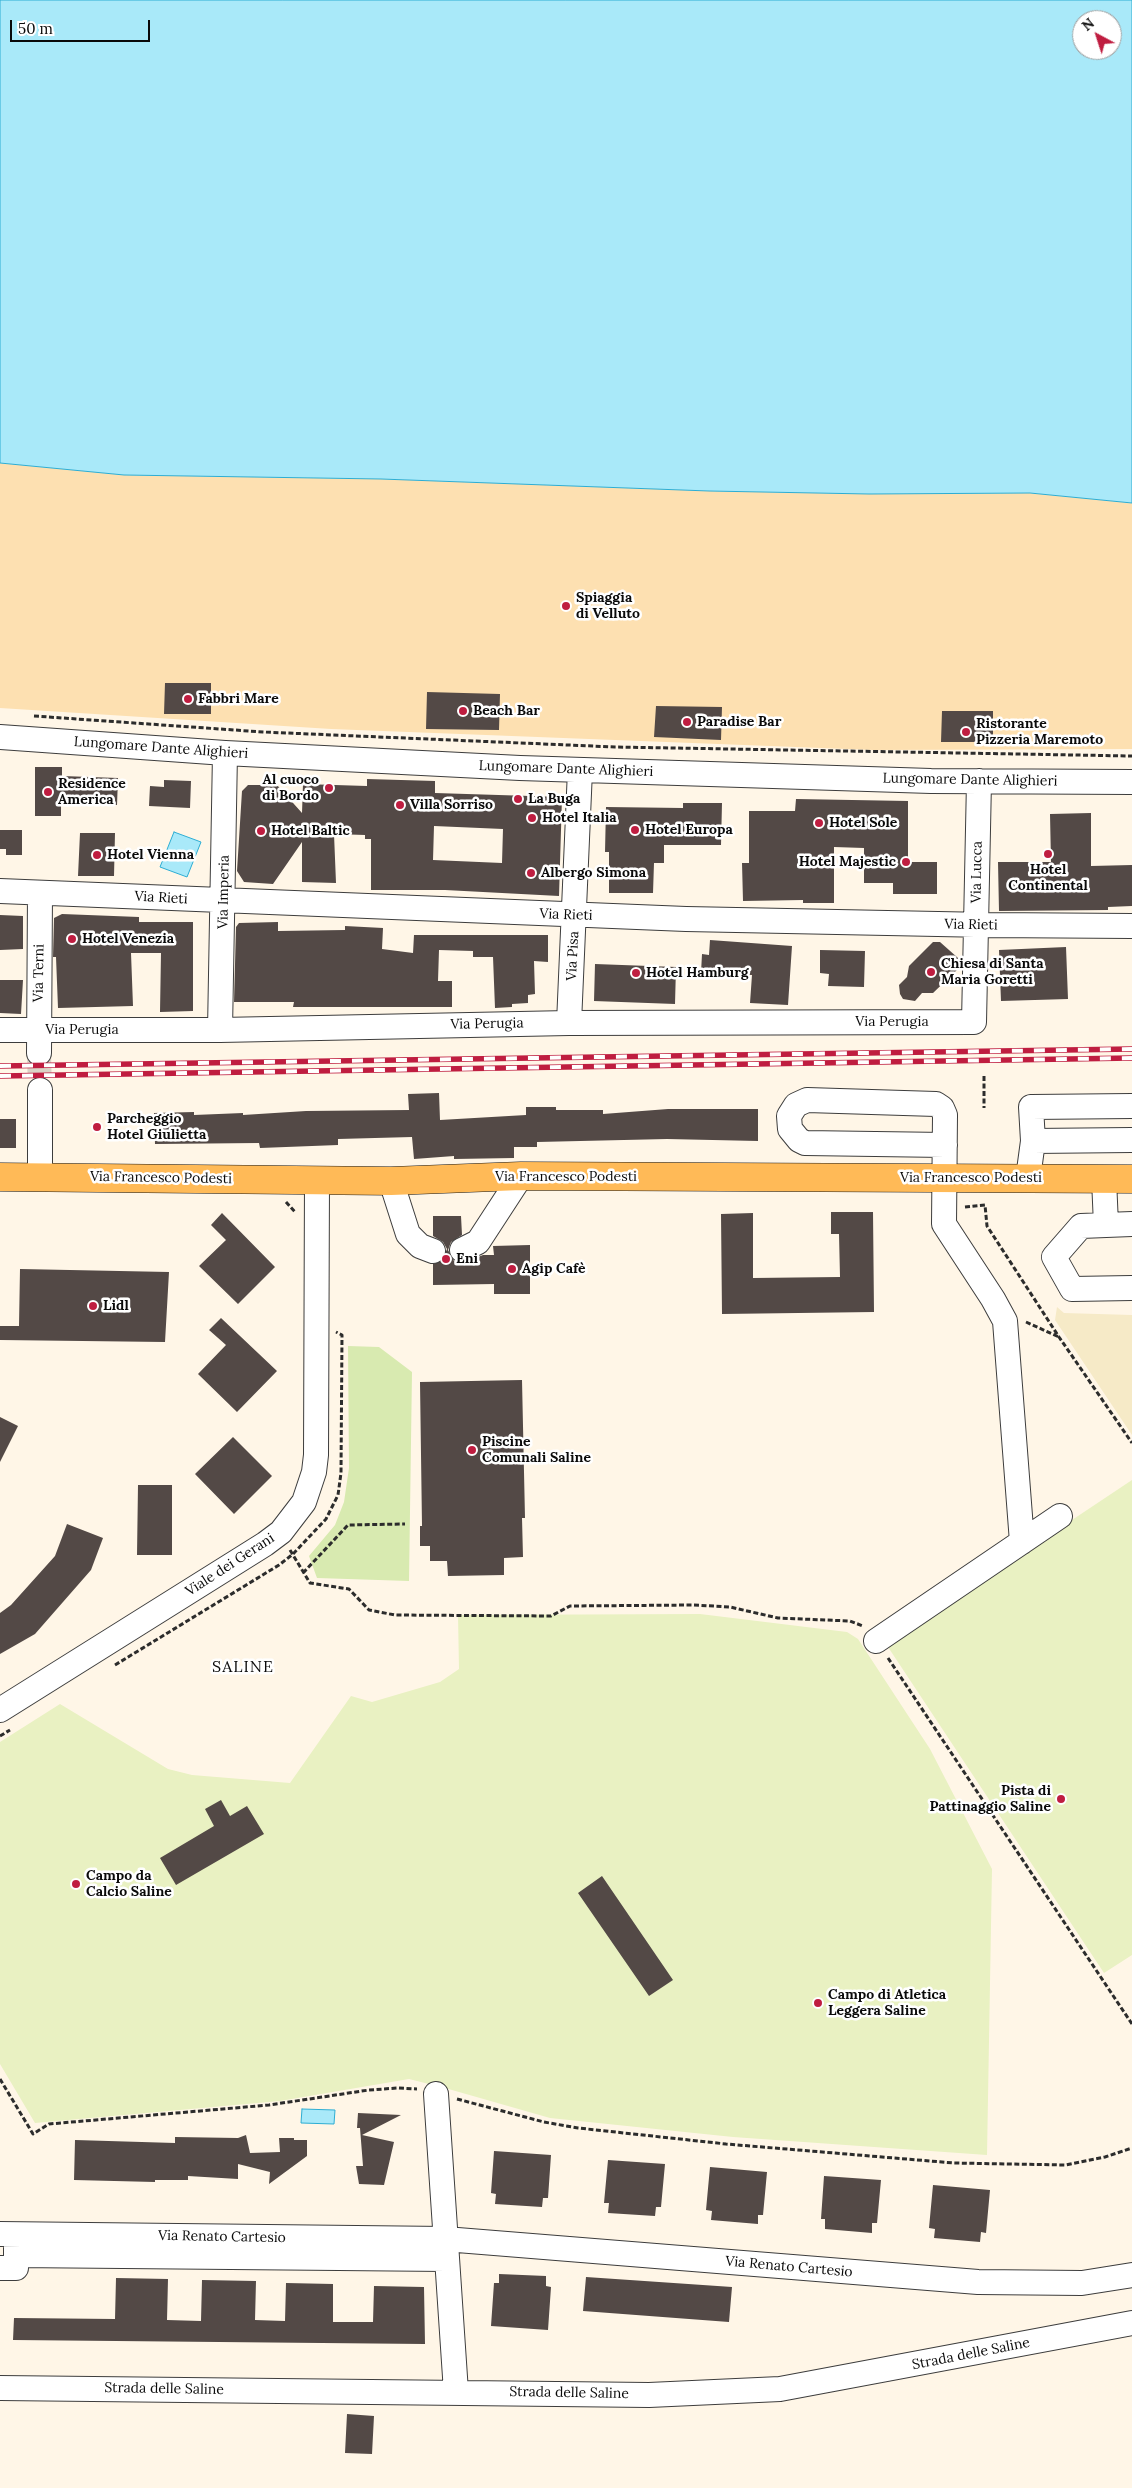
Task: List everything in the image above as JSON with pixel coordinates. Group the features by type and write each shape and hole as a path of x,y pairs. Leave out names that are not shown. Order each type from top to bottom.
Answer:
{"main road":[{"name":"Via Francesco Podesti","path":"0,1177 317,1180 522,1176 1132,1179"}],"street":[{"name":"Lungomare Dante Alighieri","path":"0,737 225,753 580,770 978,781 1132,782"},
{"name":"Via Imperia","path":"220,1030 224,901 225,753"},
{"name":"Via Pisa","path":"570,1022 580,770"},
{"name":"Via Lucca","path":"974,1022 978,781"},
{"name":"Via Rieti","path":"0,891 574,915 976,925 1132,926"},
{"name":"Via Terni","path":"39,1053 40,893"},
{"name":"Via Perugia","path":"0,1030 220,1030 570,1022 974,1022"},
{"path":"40,1090 40,1176"},
{"path":"945,1145 805,1143 799,1140 790,1129 789,1116 796,1105 807,1100 936,1104 942,1108 945,1115 945,1145 944,1178 944,1224 993,1299 1005,1322 1022,1542"},
{"path":"1028,1178 1033,1141 1031,1107 1132,1106"},
{"path":"1033,1141 1132,1140"},
{"path":"462,1250 478,1242 522,1176"},
{"path":"1104,1179 1106,1225"},
{"name":"Viale dei Gerani","path":"0,1710 265,1544 281,1532 304,1502 314,1472 316,1454 317,1180"},
{"path":"391,1180 408,1234 420,1246 433,1251"},
{"path":"1132,1224 1081,1226 1054,1257 1072,1289 1132,1288"},
{"path":"876,1641 1060,1516"},
{"path":"436,2094 456,2392"},
{"name":"Via Renato Cartesio","path":"17,2241 180,2237 227,2228 298,2229 348,2239 446,2249 978,2282 1082,2283 1132,2275"},
{"path":"180,2237 348,2239"},
{"name":"Strada delle Saline","path":"0,2388 649,2395 780,2389 1132,2323"}],"path":[{"path":"29,716 263,732 615,747 1132,756"},
{"path":"984,1076 984,1108"},
{"path":"284,1200 295,1212 299,1220"},
{"path":"944,1208 985,1205 987,1226 1059,1338 1132,1443"},
{"path":"1005,1322 1025,1322 1059,1338"},
{"path":"303,1573 348,1525 405,1524"},
{"path":"281,1532 303,1573 315,1585 349,1589 369,1610 395,1615 551,1616 570,1606 721,1606 778,1618 860,1623 876,1641 1132,2024"},
{"path":"0,2079 33,2134 49,2124 269,2105 369,2090 412,2088 544,2122 578,2128 726,2144 954,2163 1066,2165 1105,2157 1132,2148"}],"shaded area":[{"path":"1057,1307 1064,1313 1132,1315 1132,1435 1055,1320"}],"green space":[{"path":"348,1346 379,1347 412,1372 409,1581 317,1578 309,1556 335,1525 344,1502 349,1468"},
{"name":"Pista di Pattinaggio Saline","path":"1132,1480 1132,1955 1104,1973 886,1644"},
{"path":"700,1614 847,1632 858,1639 930,1749 992,1869 987,2155 733,2137 550,2118 409,2079 280,2101 35,2123 0,2064 0,1742 60,1704 168,1769 192,1775 290,1783 351,1696 372,1702 440,1682 459,1669 458,1615"}],"sand":[{"name":"Spiaggia di Velluto","path":"0,463 124,475 381,479 709,491 869,494 1030,493 1132,503 1132,749 873,750 331,729 0,708"}],"water":[{"path":"0,0 1132,0 1132,503 1030,493 869,494 709,491 381,479 124,475 0,463"},
{"path":"174,832 201,842 187,877 160,867"},
{"path":"302,2109 335,2110 334,2124 301,2123"}],"building":[{"name":"Fabbri Mare","path":"165,683 211,683 211,714 164,714"},
{"name":"Beach Bar","path":"427,692 500,694 499,730 426,729"},
{"path":"656,706 722,707 721,740 654,737"},
{"path":"942,711 993,711 993,742 941,742"},
{"path":"35,767 62,767 62,776 118,778 117,805 61,803 61,816 35,816"},
{"path":"367,779 435,781 435,793 562,797 559,896 445,890 371,890 371,839 365,839 365,835 334,834 336,883 302,882 302,842 273,884 244,882 237,871 242,791 248,785 277,785 302,813 303,784 367,786","holes":["434,826 503,829 502,863 433,860"]},
{"path":"164,780 191,781 190,808 149,806 150,786 164,787"},
{"path":"796,799 908,801 908,862 937,862 937,894 893,894 893,883 864,883 864,848 834,847 834,903 803,903 803,900 743,901 742,863 749,863 749,811 795,811"},
{"name":"Hotel Europa","path":"683,803 722,803 721,845 664,845 664,863 654,863 653,893 609,893 609,852 605,852 606,807 683,808"},
{"path":"1091,813 1091,866 1132,865 1132,906 1108,907 1108,910 999,911 998,862 1051,862 1050,814"},
{"path":"0,830 22,830 22,855 6,855 6,849 0,849"},
{"name":"Hotel Vienna","path":"80,833 115,833 114,876 78,876"},
{"path":"62,914 139,917 139,922 193,922 193,1011 160,1012 161,953 131,953 133,1006 58,1008 56,957 53,957 54,918"},
{"path":"0,915 23,916 23,949 0,950"},
{"path":"278,922 278,931 345,930 345,926 383,928 382,949 413,953 414,935 548,935 548,962 534,961 535,994 528,995 528,1003 512,1004 512,1007 495,1008 493,957 473,957 473,951 439,950 438,981 452,981 452,1007 293,1007 294,1002 234,1002 236,927 239,923"},
{"path":"710,940 792,946 788,1005 750,1003 752,975 701,973 702,954 709,955"},
{"name":"Chiesa di Santa Maria Goretti","path":"933,942 940,942 958,958 960,967 933,993 922,993 915,1001 903,999 900,994 899,985 907,977 909,966"},
{"path":"1066,947 1068,999 1001,1001 999,950"},
{"path":"820,950 865,951 864,987 828,986 829,974 820,973"},
{"path":"595,964 676,967 675,1004 594,1001"},
{"path":"0,980 23,980 21,1014 0,1013"},
{"path":"439,1093 440,1120 526,1115 526,1107 556,1107 556,1110 603,1110 603,1114 668,1109 758,1109 758,1141 667,1139 537,1142 537,1147 514,1147 514,1158 454,1159 454,1156 414,1159 412,1137 338,1139 338,1145 260,1148 259,1143 155,1144 154,1113 194,1112 194,1115 243,1113 243,1115 306,1111 409,1110 408,1094"},
{"path":"0,1119 16,1119 16,1148 0,1148"},
{"path":"831,1212 873,1212 874,1312 722,1314 721,1214 753,1213 753,1278 840,1277 839,1234 831,1234"},
{"path":"222,1213 275,1267 238,1304 199,1266 226,1240 211,1225"},
{"path":"433,1216 461,1216 462,1235 451,1242 448,1250 454,1261 461,1264 483,1255 494,1255 493,1246 530,1245 530,1294 494,1294 494,1284 433,1285 433,1264 442,1261 447,1249 443,1242 433,1236"},
{"name":"Lidl","path":"20,1269 169,1272 165,1342 0,1340 0,1326 19,1326"},
{"path":"221,1318 277,1371 237,1412 198,1374 226,1345 209,1330"},
{"name":"Piscine Comunali Saline","path":"522,1380 525,1518 522,1518 523,1557 504,1558 504,1575 448,1576 447,1561 430,1561 430,1546 420,1546 420,1526 422,1526 420,1382"},
{"path":"0,1417 18,1426 0,1462"},
{"path":"233,1437 272,1476 234,1514 195,1474"},
{"path":"138,1485 172,1485 172,1555 137,1555"},
{"path":"67,1524 103,1538 91,1570 35,1634 0,1654 0,1613 11,1605 55,1556"},
{"path":"221,1800 230,1816 247,1806 264,1834 176,1885 160,1858 214,1826 205,1809"},
{"path":"602,1876 673,1980 649,1996 578,1893"},
{"path":"358,2113 401,2115 362,2135 394,2142 384,2185 359,2184 356,2166 363,2166 360,2128 357,2128"},
{"path":"246,2135 250,2153 280,2152 279,2138 294,2138 294,2140 307,2140 307,2156 269,2184 270,2172 238,2164 238,2179 188,2176 188,2180 155,2180 155,2182 74,2180 75,2140 175,2143 175,2137 238,2138"},
{"path":"494,2151 551,2155 548,2198 543,2198 542,2207 495,2204 496,2194 491,2193"},
{"path":"608,2160 665,2164 661,2207 656,2207 655,2216 608,2213 609,2203 604,2203"},
{"path":"710,2167 767,2172 763,2215 758,2215 758,2224 711,2220 712,2211 706,2210"},
{"path":"824,2176 881,2180 877,2223 872,2223 872,2233 825,2229 825,2219 821,2219"},
{"path":"933,2185 990,2190 986,2233 981,2232 980,2242 934,2238 935,2229 929,2228"},
{"path":"499,2274 546,2276 546,2286 551,2287 548,2330 491,2326 494,2283 499,2283"},
{"path":"586,2277 732,2287 729,2322 583,2311"},
{"path":"116,2278 168,2279 167,2320 201,2321 202,2280 256,2281 255,2320 285,2321 286,2283 333,2284 333,2322 373,2322 374,2286 424,2287 425,2344 13,2340 14,2318 115,2319"},
{"path":"347,2414 374,2416 372,2454 345,2453"}],"tunnel":[{"path":"39,1053 40,1090"}],"railway":[{"path":"0,1066 1132,1049"},
{"path":"0,1076 1132,1058"}],"place":[{"name":"Spiaggia di Velluto","path":"566,606"},
{"name":"Fabbri Mare","path":"188,699"},
{"name":"Beach Bar","path":"463,711"},
{"name":"Paradise Bar","path":"687,722"},
{"name":"Ristorante Pizzeria Maremoto","path":"966,732"},
{"name":"Al cuoco di Bordo","path":"329,788"},
{"name":"Residence America","path":"48,792"},
{"name":"La Buga","path":"518,799"},
{"name":"Villa Sorriso","path":"400,805"},
{"name":"Hotel Italia","path":"532,818"},
{"name":"Hotel Sole","path":"819,823"},
{"name":"Hotel Europa","path":"635,830"},
{"name":"Hotel Baltic","path":"261,831"},
{"name":"Hotel Continental","path":"1048,854"},
{"name":"Hotel Vienna","path":"97,855"},
{"name":"Hotel Majestic","path":"906,862"},
{"name":"Albergo Simona","path":"531,873"},
{"name":"Hotel Venezia","path":"72,939"},
{"name":"Chiesa di Santa Maria Goretti","path":"931,972"},
{"name":"Hotel Hamburg","path":"636,973"},
{"name":"Parcheggio Hotel Giulietta","path":"97,1127"},
{"name":"Eni","path":"446,1259"},
{"name":"Agip Cafè","path":"512,1269"},
{"name":"Lidl","path":"93,1306"},
{"name":"Piscine Comunali Saline","path":"472,1450"},
{"name":"Pista di Pattinaggio Saline","path":"1061,1799"},
{"name":"Campo da Calcio Saline","path":"76,1884"},
{"name":"Campo di Atletica Leggera Saline","path":"818,2003"}],"district":[{"name":"SALINE","path":"243,1667"}]}
